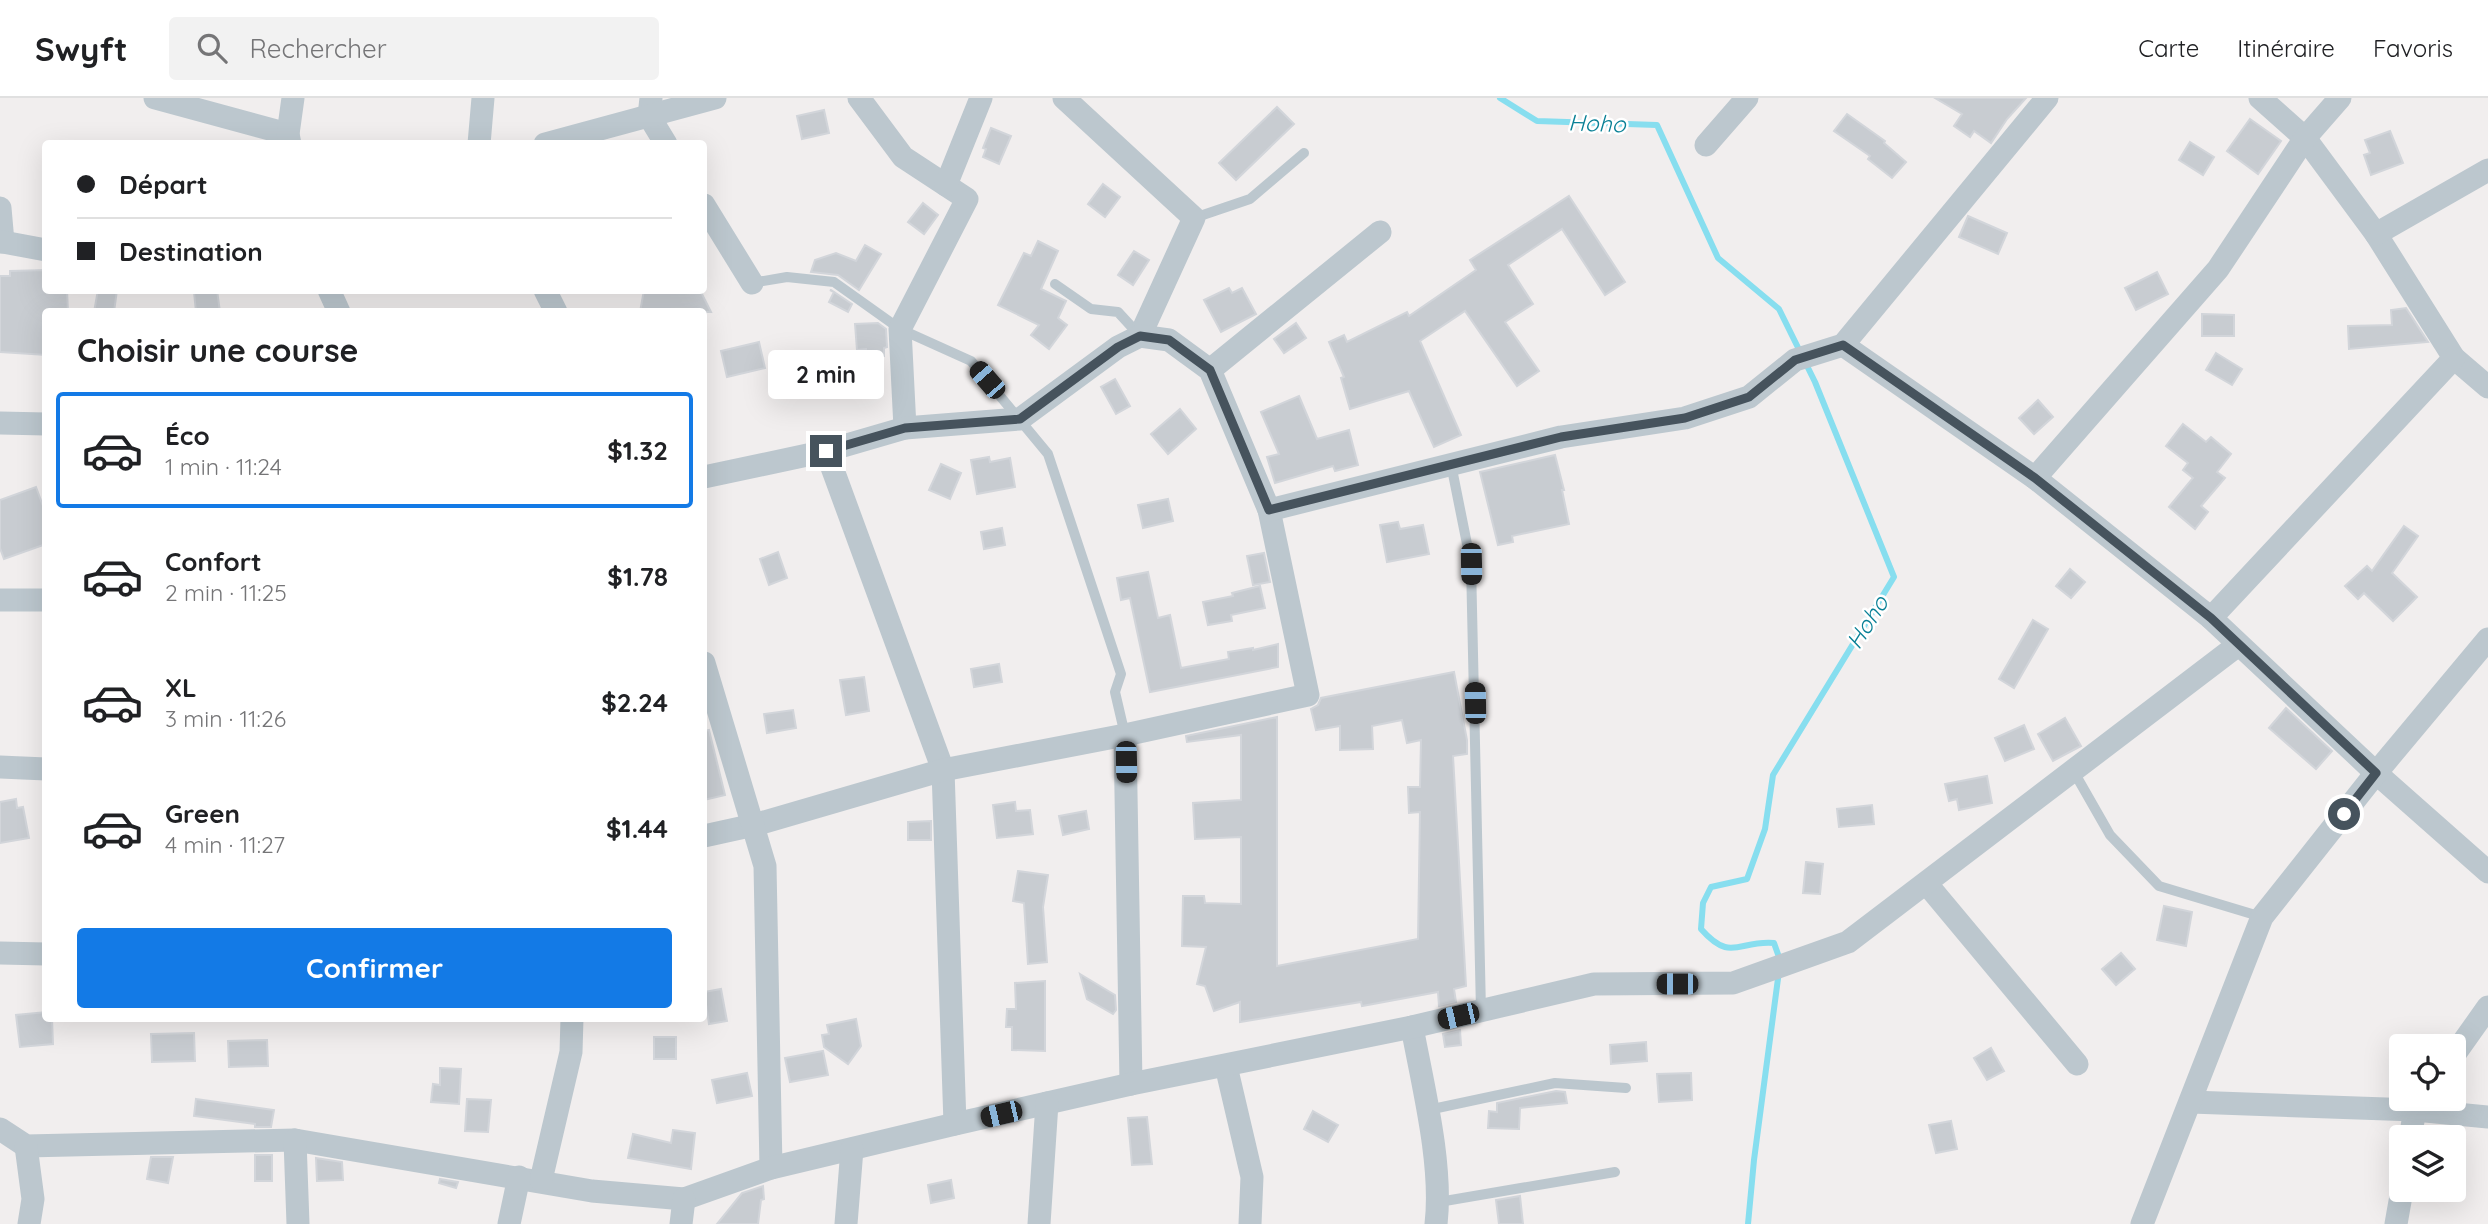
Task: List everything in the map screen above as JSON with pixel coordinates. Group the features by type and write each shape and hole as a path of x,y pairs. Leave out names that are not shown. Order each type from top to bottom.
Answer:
{"street":[{"path":"155,98 289,139 293,98"},
{"path":"479,140 483,98"},
{"path":"556,140 650,107 715,98"},
{"path":"859,98 903,157 967,199 900,329 905,428"},
{"path":"946,185 981,98"},
{"path":"1065,98 1194,218 1140,336"},
{"path":"1706,145 1747,98"},
{"path":"1269,510 1561,437 1685,418 1749,397 1802,357 1843,345 2047,98"},
{"path":"2260,98 2305,138 2376,234 2454,358 2488,387"},
{"path":"2035,478 2218,269 2305,138 2340,98"},
{"path":"650,107 664,140"},
{"path":"2376,234 2488,170"},
{"path":"0,208 2,242 42,249"},
{"path":"707,210 752,283"},
{"path":"1210,370 1380,232"},
{"path":"707,476 826,451 905,428 1020,419 1118,347 1140,336 1169,340 1210,370 1269,510 1308,695 1125,735 943,770 754,825 707,835"},
{"path":"1843,345 2035,478 2211,618 2376,773 2488,872"},
{"path":"2211,618 2454,358"},
{"path":"0,423 42,424"},
{"path":"826,451 943,770 955,1124"},
{"path":"0,600 42,600"},
{"path":"2142,1224 2262,917 2376,773 2488,639"},
{"path":"0,1129 26,1146 295,1140 592,1191 684,1199 771,1168 955,1124 1131,1084 1412,1027 1594,984 1732,983 1848,942 2238,645"},
{"path":"707,673 765,866 771,1168"},
{"path":"1125,735 1131,1084"},
{"path":"0,767 42,769"},
{"path":"1926,883 2077,1064"},
{"path":"0,953 42,954"},
{"path":"2466,1038 2488,1007"},
{"path":"509,1224 530,1179 571,1052 572,1022"},
{"path":"1412,1027 1428,1110 1437,1213"},
{"path":"1226,1066 1252,1177 1250,1224"},
{"path":"2191,1102 2389,1104"},
{"path":"1039,1224 1047,1103"},
{"path":"2456,1111 2488,1117"},
{"path":"295,1140 298,1224"},
{"path":"26,1146 33,1199 29,1224"},
{"path":"846,1224 852,1149"},
{"path":"681,1224 684,1199"},
{"path":"2396,1224 2400,1202"}],"lane":[{"path":"1194,218 1250,199 1304,153"},
{"path":"752,283 787,277 834,282 900,329 971,361 1020,419 1048,454 1121,674 1115,692 1125,735"},
{"path":"1055,284 1091,309 1118,312 1140,336"},
{"path":"1451,464 1471,564 1481,1011"},
{"path":"2074,772 2110,835 2159,886 2262,917"},
{"path":"1428,1110 1555,1083 1626,1088"},
{"path":"1437,1213 1615,1172"}],"building":[{"path":"1935,98 2026,98 2007,119 1991,143 1974,131 1970,137 1954,126 1962,114"},
{"path":"1277,107 1294,124 1236,180 1219,163"},
{"path":"824,110 829,133 802,139 797,116"},
{"path":"1847,114 1885,141 1884,143 1906,162 1892,178 1868,159 1870,156 1834,131"},
{"path":"2250,119 2281,141 2258,174 2227,151"},
{"path":"991,128 1011,136 999,164 983,157 986,149 983,148"},
{"path":"2390,131 2403,163 2371,175 2364,155 2370,153 2365,140"},
{"path":"2190,142 2214,157 2203,175 2179,160"},
{"path":"1103,184 1120,197 1105,217 1088,204"},
{"path":"1569,196 1625,282 1605,295 1562,229 1508,265 1533,304 1505,322 1539,371 1517,386 1465,311 1420,341 1461,435 1434,447 1409,391 1350,409 1341,378 1344,377 1329,342 1344,335 1347,342 1407,312 1409,316 1476,270 1470,260"},
{"path":"923,203 938,215 924,234 908,222"},
{"path":"1968,216 2007,233 1998,254 1959,237"},
{"path":"1038,241 1058,251 1041,289 1066,301 1058,318 1067,325 1049,349 1031,335 1039,325 998,305 1024,253 1031,256"},
{"path":"865,245 881,254 859,290 838,275 811,272 815,260 836,253 856,261"},
{"path":"1134,251 1149,260 1133,285 1118,275"},
{"path":"42,270 42,294 67,294 68,308 42,308 42,355 0,352 0,276 10,276 10,271"},
{"path":"2157,272 2168,294 2136,310 2125,288"},
{"path":"1229,288 1232,293 1242,288 1256,314 1221,332 1204,300"},
{"path":"834,292 852,304 848,312 829,302"},
{"path":"97,294 116,294 115,308 95,308"},
{"path":"194,294 218,294 219,308 196,308"},
{"path":"643,294 702,294 711,312 707,312 707,308 641,308"},
{"path":"2406,308 2428,342 2349,349 2348,326 2392,325 2391,310"},
{"path":"2202,314 2234,315 2234,336 2202,336"},
{"path":"878,323 886,329 887,347 884,348 884,356 867,358 866,349 857,350 855,324"},
{"path":"1296,323 1306,338 1284,353 1274,339"},
{"path":"759,342 765,368 727,377 721,351"},
{"path":"2216,353 2242,369 2232,385 2206,370"},
{"path":"1115,379 1130,406 1116,414 1101,387"},
{"path":"1299,396 1317,439 1349,430 1358,465 1335,471 1333,466 1275,483 1267,457 1279,454 1261,412"},
{"path":"2038,400 2053,417 2034,434 2019,418"},
{"path":"1180,409 1196,429 1168,454 1151,434"},
{"path":"2183,424 2206,442 2211,437 2231,454 2217,472 2225,478 2201,506 2208,512 2195,529 2169,507 2193,478 2183,470 2188,463 2166,446"},
{"path":"1555,455 1569,524 1512,536 1513,542 1498,545 1480,472"},
{"path":"989,457 990,462 1010,458 1015,487 977,494 971,460"},
{"path":"941,464 961,473 950,499 929,490"},
{"path":"36,487 42,503 42,545 4,559 0,548 0,500"},
{"path":"1168,499 1173,521 1143,528 1138,505"},
{"path":"1398,522 1400,529 1423,525 1429,554 1387,562 1380,525"},
{"path":"2404,526 2418,536 2392,573 2417,597 2393,621 2364,593 2358,599 2345,586 2367,566 2372,571"},
{"path":"1002,528 1005,545 984,549 981,532"},
{"path":"778,552 787,578 769,585 760,559"},
{"path":"1264,553 1270,582 1253,585 1247,556"},
{"path":"2070,569 2085,582 2071,598 2056,586"},
{"path":"1148,572 1158,618 1170,615 1181,668 1229,659 1228,652 1278,644 1278,667 1150,692 1130,598 1121,600 1117,578"},
{"path":"1260,586 1265,608 1231,615 1232,621 1208,625 1203,602 1233,596 1232,593"},
{"path":"2033,620 2048,629 2014,688 1999,679"},
{"path":"999,664 1002,682 974,687 971,669"},
{"path":"1454,672 1467,740 1467,754 1453,756 1466,986 1454,989 1456,1002 1439,1006 1438,992 1362,1006 1361,1002 1240,1022 1240,1002 1214,1011 1205,986 1197,984 1206,947 1182,946 1183,896 1204,896 1205,903 1241,904 1241,837 1195,839 1193,803 1241,800 1241,735 1187,742 1186,736 1277,717 1277,966 1418,939 1420,812 1409,813 1408,787 1420,787 1421,740 1407,743 1402,720 1372,726 1373,749 1340,750 1340,726 1316,730 1311,709 1318,705 1321,698"},
{"path":"864,677 869,711 846,715 840,680"},
{"path":"2286,708 2332,751 2316,769 2269,728"},
{"path":"793,710 796,728 767,733 764,714"},
{"path":"2065,718 2081,746 2053,761 2038,734"},
{"path":"2024,725 2034,749 2005,761 1995,738"},
{"path":"707,730 725,795 707,799"},
{"path":"1987,776 1992,803 1959,810 1957,799 1949,801 1945,784"},
{"path":"16,799 17,808 23,807 29,838 0,843 0,802"},
{"path":"1015,802 1016,811 1030,810 1033,834 997,838 993,805"},
{"path":"1872,805 1874,824 1839,827 1837,809"},
{"path":"1086,811 1089,829 1063,835 1059,816"},
{"path":"931,821 931,840 908,840 908,822"},
{"path":"1806,862 1823,864 1820,894 1803,893"},
{"path":"1018,871 1048,875 1043,907 1047,962 1028,964 1024,903 1013,901"},
{"path":"2164,906 2192,912 2186,946 2157,940"},
{"path":"2121,953 2135,969 2116,985 2102,969"},
{"path":"1080,974 1115,995 1116,1010 1113,1014 1087,999"},
{"path":"1045,981 1045,1051 1012,1050 1012,1027 1006,1027 1007,1009 1016,1009 1015,983"},
{"path":"721,989 727,1021 709,1024 707,991"},
{"path":"42,1012 42,1022 52,1022 53,1044 20,1047 16,1015"},
{"path":"856,1019 861,1046 848,1064 824,1047 822,1035 829,1034 827,1025"},
{"path":"1460,1030 1461,1045 1445,1047 1443,1034"},
{"path":"194,1033 195,1061 152,1062 151,1034"},
{"path":"654,1037 676,1037 676,1059 654,1059"},
{"path":"267,1040 268,1066 229,1067 228,1041"},
{"path":"1646,1042 1647,1061 1611,1064 1610,1045"},
{"path":"1991,1048 2004,1071 1987,1080 1974,1058"},
{"path":"823,1051 828,1075 790,1082 785,1058"},
{"path":"440,1068 461,1069 459,1104 431,1102 433,1084 440,1085"},
{"path":"747,1073 752,1096 717,1103 712,1080"},
{"path":"1691,1073 1692,1100 1659,1102 1657,1074"},
{"path":"1556,1091 1565,1092 1567,1103 1520,1108 1519,1129 1488,1128 1489,1111 1497,1112 1497,1103"},
{"path":"196,1099 274,1110 271,1127 255,1127 255,1124 194,1116"},
{"path":"467,1099 491,1100 488,1132 465,1131"},
{"path":"1313,1111 1338,1125 1328,1142 1304,1129"},
{"path":"1147,1117 1152,1164 1132,1165 1128,1118"},
{"path":"1951,1121 1957,1149 1936,1153 1929,1125"},
{"path":"673,1130 695,1133 691,1169 628,1158 633,1134 671,1143"},
{"path":"255,1155 272,1155 272,1181 255,1181"},
{"path":"151,1157 173,1157 168,1183 147,1179"},
{"path":"316,1158 342,1162 343,1180 317,1181"},
{"path":"440,1179 458,1182 456,1188 439,1183"},
{"path":"951,1180 954,1198 931,1203 928,1185"},
{"path":"763,1186 764,1199 761,1200 758,1224 717,1224 742,1193"},
{"path":"1520,1196 1523,1224 1499,1224 1496,1200"}],"waterway":[{"name":"Hoho","path":"1500,98 1537,121 1657,125 1718,258 1779,309 1815,382 1894,577 1773,775 1765,829 1747,879 1711,887 1703,903 1701,929 1711,939 1728,948 1774,943 1780,960"},
{"name":"Hoho","path":"1748,1224 1779,971"}],"route":[{"path":"826,451 905,428 1020,419 1118,347 1140,336 1169,340 1210,370 1269,510 1561,437 1685,418 1749,397 1795,360 1843,345 2035,478 2211,618 2376,773 2344,814"}]}
